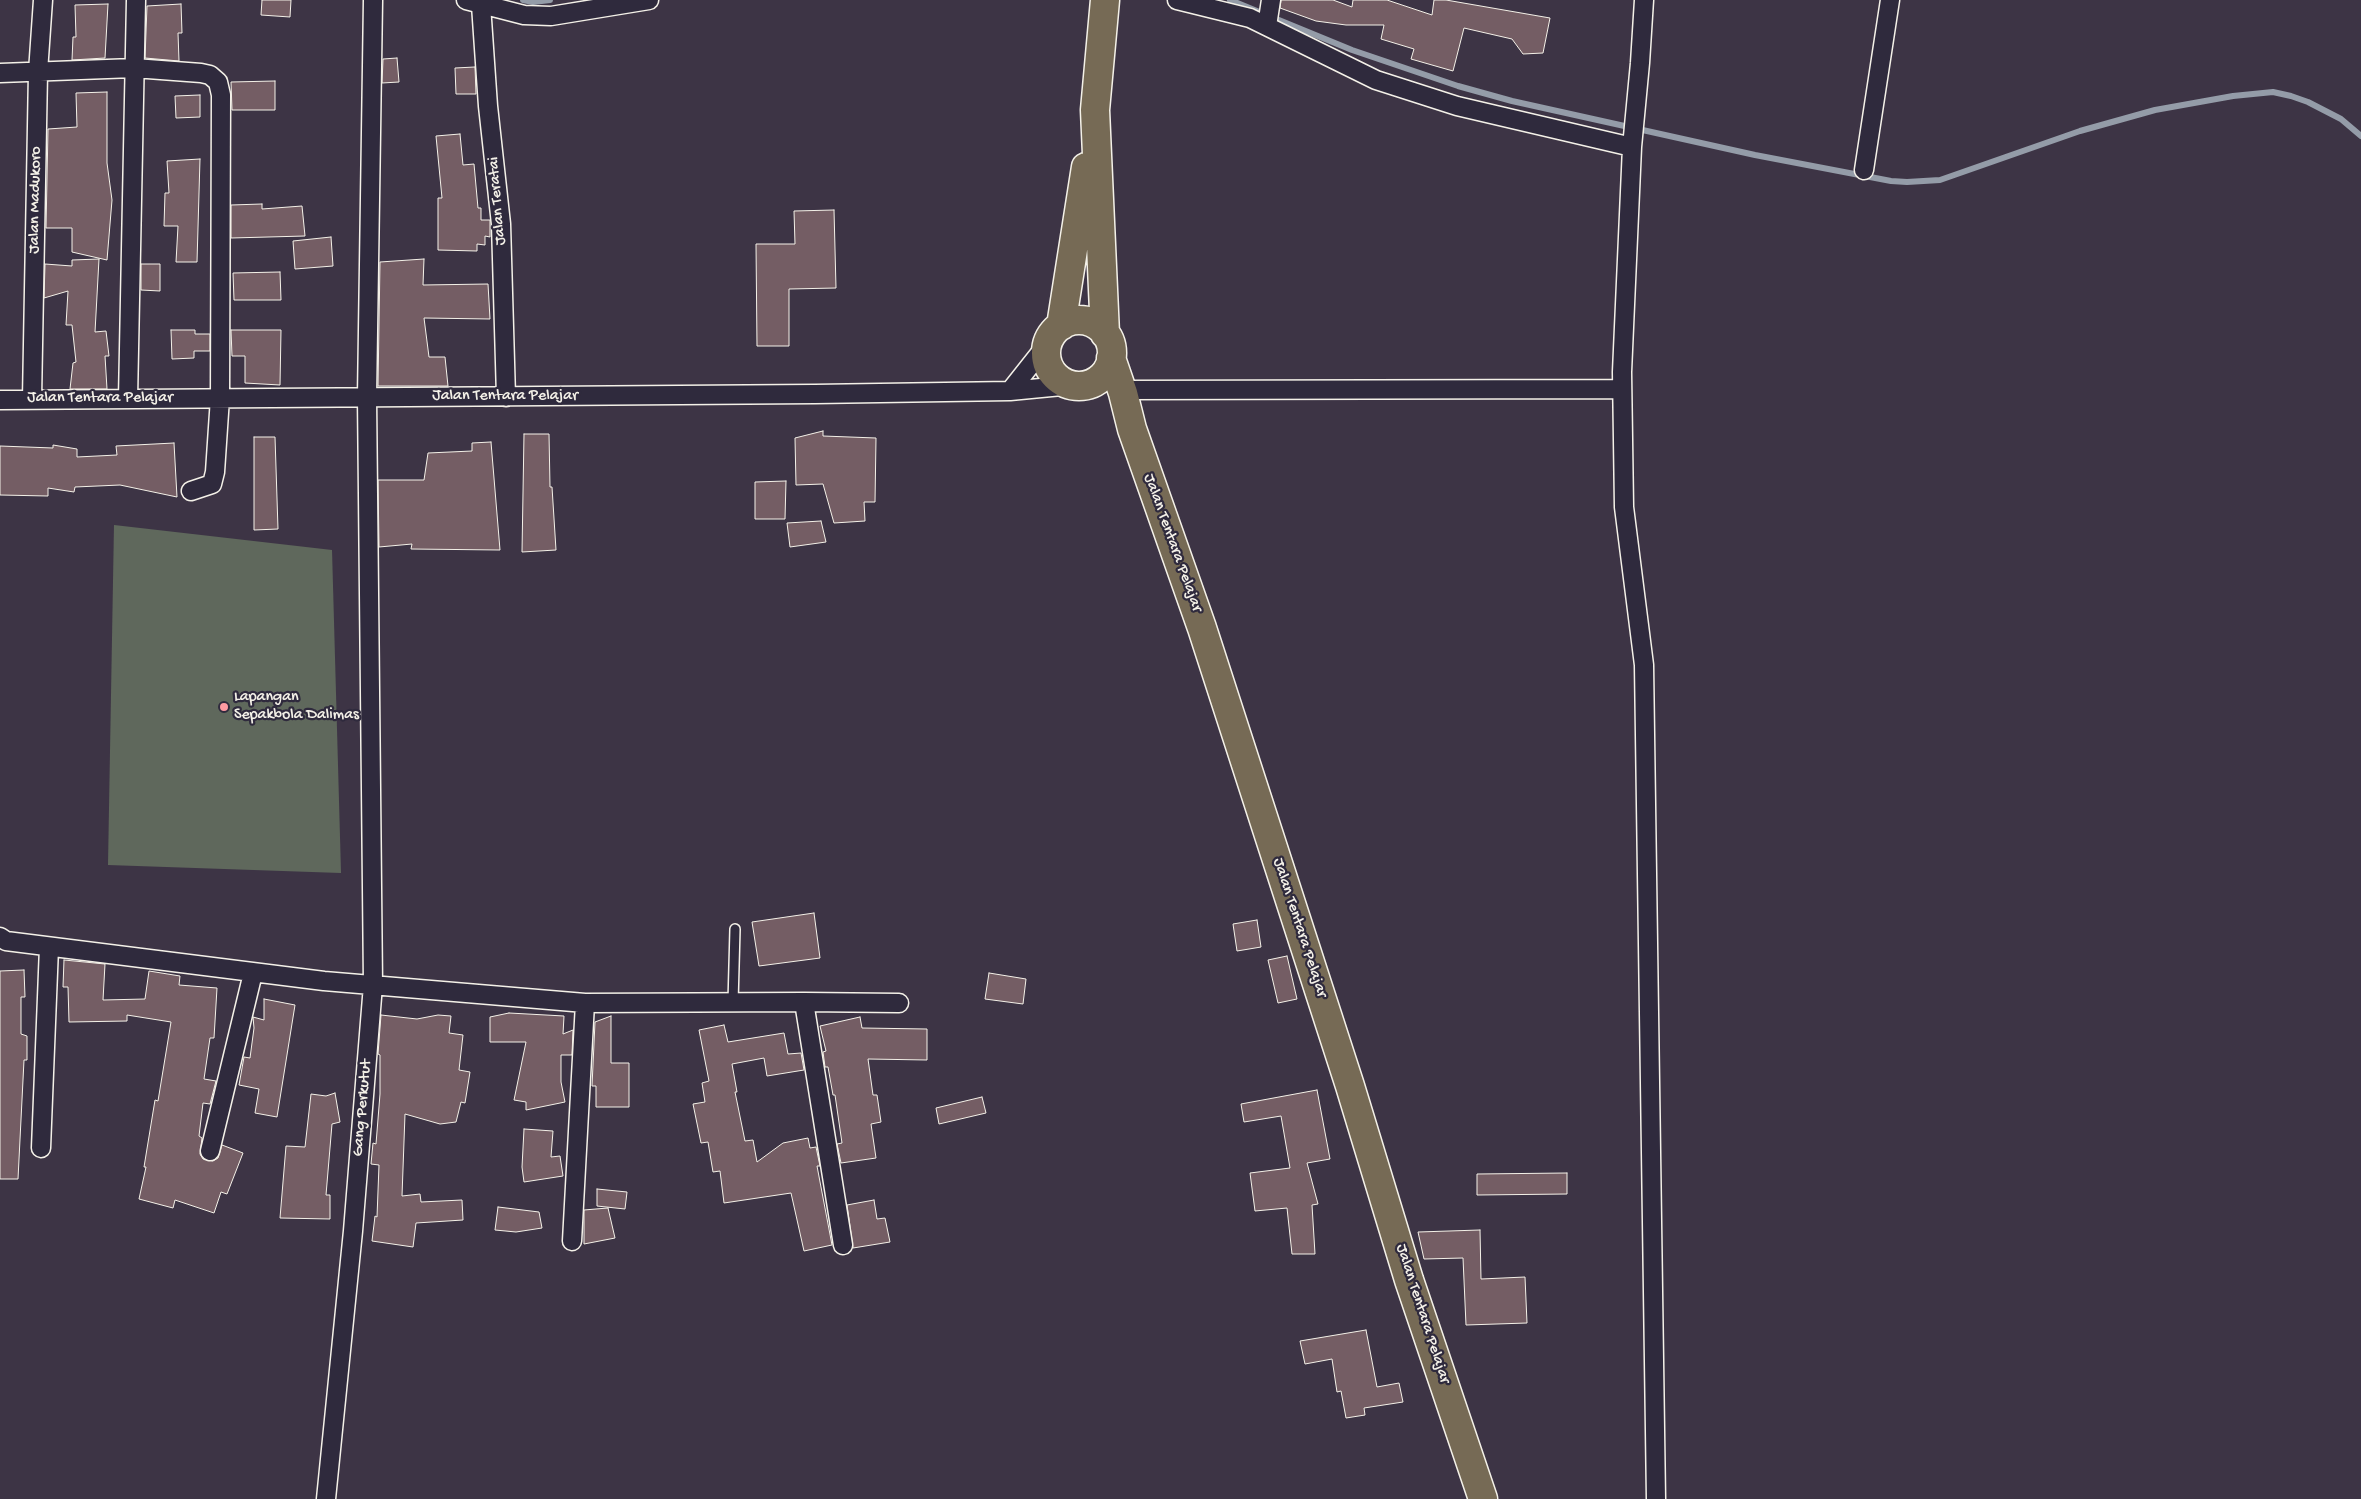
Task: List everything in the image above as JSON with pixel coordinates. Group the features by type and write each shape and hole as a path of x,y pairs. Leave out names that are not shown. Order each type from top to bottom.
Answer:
{"highway":[{"name":"Jalan Tentara Pelajar","path":"1105,0 1095,110 1108,346 1132,429 1202,628 1350,1086 1409,1280 1483,1499"},
{"path":"1095,110 1054,334 1046,354 1050,369 1062,381 1078,386 1109,404 1132,429"},
{"path":"1054,334 1070,321 1085,321 1098,327 1108,346 1102,376 1078,386"}],"street":[{"name":"Jalan Madukoro","path":"32,399 38,72 43,0"},
{"path":"128,399 136,0"},
{"name":"Gang Perkutut","path":"326,1499 353,1231 372,985 367,397 373,0"},
{"path":"1177,0 1268,23 1376,80 1457,106 1633,141"},
{"path":"1268,23 1272,0"},
{"path":"1644,0 1633,141 1622,389 1624,507 1644,665 1656,1499"},
{"path":"1864,170 1890,0"},
{"path":"474,2 524,15 551,16 637,1"},
{"name":"Jalan Teratai","path":"474,2 501,224 506,397"},
{"path":"0,73 134,68 210,75 218,82 222,95 220,398 215,472 212,484 191,492"},
{"path":"1010,391 1054,334"},
{"name":"Jalan Tentara Pelajar","path":"0,400 506,397 1010,391 1078,386"},
{"path":"1122,390 1622,389"},
{"path":"0,937 6,941 252,973 585,1003 900,1003"},
{"path":"41,1148 49,947"},
{"path":"210,1151 252,973"},
{"path":"804,1002 843,1245"},
{"path":"572,1241 585,1003"}],"lane":[{"path":"733,1003 735,929"}],"green space":[{"name":"Lapangan Sepakbola Dalimas","path":"114,525 332,550 341,873 108,865"}],"building":[{"path":"262,0 291,0 290,17 261,15"},
{"path":"1281,0 1333,0 1352,7 1353,0 1387,0 1432,15 1434,0 1446,0 1550,18 1543,53 1523,54 1512,39 1464,28 1453,71 1411,59 1414,49 1381,39 1384,25 1346,25 1316,21 1280,8"},
{"path":"108,4 105,58 72,60 73,37 76,37 75,5"},
{"path":"181,4 182,33 178,33 179,61 145,58 147,6"},
{"path":"397,58 399,82 382,83 383,59"},
{"path":"475,67 476,94 456,94 455,68"},
{"path":"275,81 275,110 232,110 231,82"},
{"path":"107,92 107,163 112,200 107,260 72,252 72,228 46,228 48,129 77,127 76,93"},
{"path":"200,95 200,117 176,118 175,96"},
{"path":"460,134 463,165 474,164 481,220 490,220 490,237 485,236 485,245 477,244 477,251 438,250 438,198 442,198 436,136"},
{"path":"200,159 197,262 176,262 178,226 164,226 165,193 169,193 167,161"},
{"path":"262,204 262,209 302,206 305,236 231,238 231,205"},
{"path":"834,210 836,288 789,289 789,346 757,346 756,244 795,244 794,211"},
{"path":"331,237 333,266 295,269 293,241"},
{"path":"99,259 95,332 106,331 109,356 105,356 107,389 70,389 73,363 76,362 72,325 66,325 68,291 44,298 45,264 72,266 72,260"},
{"path":"424,259 423,285 488,284 490,319 424,318 429,357 445,357 448,386 378,386 380,262"},
{"path":"141,264 160,264 160,291 141,290"},
{"path":"280,272 281,300 234,300 233,273"},
{"path":"171,330 195,330 195,334 210,334 210,351 194,351 194,358 172,359"},
{"path":"231,330 281,330 280,385 245,383 245,356 232,356"},
{"path":"823,431 823,436 876,438 875,502 864,502 865,521 834,523 823,484 796,485 795,438"},
{"path":"524,434 549,434 550,487 552,487 556,550 522,552"},
{"path":"254,437 275,437 278,529 254,530"},
{"path":"491,442 500,550 411,549 412,544 379,547 378,480 424,480 428,453 472,451 472,443"},
{"path":"174,443 177,497 120,485 75,487 74,492 48,488 48,496 0,495 0,446 53,448 53,445 77,449 77,457 117,455 116,446"},
{"path":"786,481 785,519 755,519 755,482"},
{"path":"821,521 826,542 790,547 787,523"},
{"path":"814,913 820,958 759,966 752,922"},
{"path":"1257,920 1261,947 1237,951 1233,924"},
{"path":"1287,956 1297,999 1278,1003 1268,960"},
{"path":"64,960 105,964 103,1000 145,999 149,971 180,976 179,985 217,988 214,1038 210,1038 204,1079 216,1081 210,1104 203,1103 199,1136 202,1138 200,1154 203,1159 213,1161 218,1158 222,1145 243,1153 227,1194 221,1192 214,1213 175,1200 173,1208 139,1199 146,1167 144,1167 155,1100 158,1101 171,1022 127,1015 127,1021 69,1022 68,987 63,987"},
{"path":"24,970 25,997 21,997 21,1034 27,1036 27,1060 24,1060 18,1179 0,1179 0,971"},
{"path":"989,973 1026,979 1023,1004 985,999"},
{"path":"264,999 295,1005 277,1117 255,1113 259,1089 239,1085 244,1057 250,1058 254,1028 253,1017 264,1020"},
{"path":"509,1013 564,1016 563,1034 573,1030 572,1055 561,1055 561,1082 565,1102 526,1110 526,1102 514,1100 526,1042 490,1042 490,1017"},
{"path":"381,1015 417,1019 438,1015 451,1016 449,1033 463,1035 459,1070 470,1072 465,1103 461,1102 456,1122 440,1124 405,1114 402,1196 420,1194 421,1202 462,1200 463,1220 416,1223 413,1247 372,1241 375,1216 377,1217 379,1165 371,1164 373,1143 376,1144 380,1094 380,1055 378,1054"},
{"path":"611,1016 611,1063 629,1063 629,1107 596,1107 596,1086 592,1086 595,1022"},
{"path":"860,1017 862,1028 927,1029 927,1060 868,1059 873,1095 877,1095 881,1122 871,1124 876,1158 841,1163 837,1144 842,1143 835,1095 833,1095 828,1067 825,1067 823,1052 826,1051 820,1026"},
{"path":"724,1025 728,1042 784,1033 788,1054 801,1053 804,1070 767,1076 764,1058 732,1064 737,1092 735,1092 745,1141 753,1140 757,1162 783,1143 808,1138 810,1148 816,1147 820,1166 817,1166 832,1245 804,1251 791,1193 724,1203 720,1171 713,1172 708,1142 701,1143 693,1104 705,1102 702,1083 709,1081 699,1030"},
{"path":"1317,1090 1330,1159 1307,1163 1318,1204 1312,1205 1315,1254 1292,1254 1287,1208 1255,1211 1250,1173 1290,1168 1281,1116 1244,1122 1241,1104"},
{"path":"335,1093 340,1122 332,1124 326,1195 330,1195 330,1219 280,1218 286,1146 305,1147 311,1094 326,1096"},
{"path":"982,1097 986,1113 939,1124 936,1108"},
{"path":"524,1129 553,1131 551,1157 560,1156 563,1176 524,1182 522,1167"},
{"path":"1567,1173 1567,1194 1477,1195 1477,1174"},
{"path":"597,1189 627,1192 625,1209 597,1206"},
{"path":"874,1200 877,1219 885,1218 890,1242 853,1248 847,1205"},
{"path":"498,1207 539,1212 542,1228 516,1232 495,1230"},
{"path":"608,1208 615,1238 584,1244 584,1210"},
{"path":"1480,1230 1481,1279 1525,1277 1527,1323 1466,1325 1463,1258 1424,1259 1418,1232"},
{"path":"1366,1330 1377,1387 1399,1383 1403,1402 1364,1408 1365,1415 1346,1418 1341,1391 1337,1392 1332,1359 1305,1364 1300,1341"}],"waterway":[{"path":"523,0 533,2 550,0"},
{"path":"1230,0 1352,50 1458,86 1512,101 1755,155 1891,181 1940,180 2080,131 2155,110 2233,96 2273,92 2308,102 2341,119 2361,136"}],"place":[{"name":"Lapangan Sepakbola Dalimas","path":"224,707"}]}
